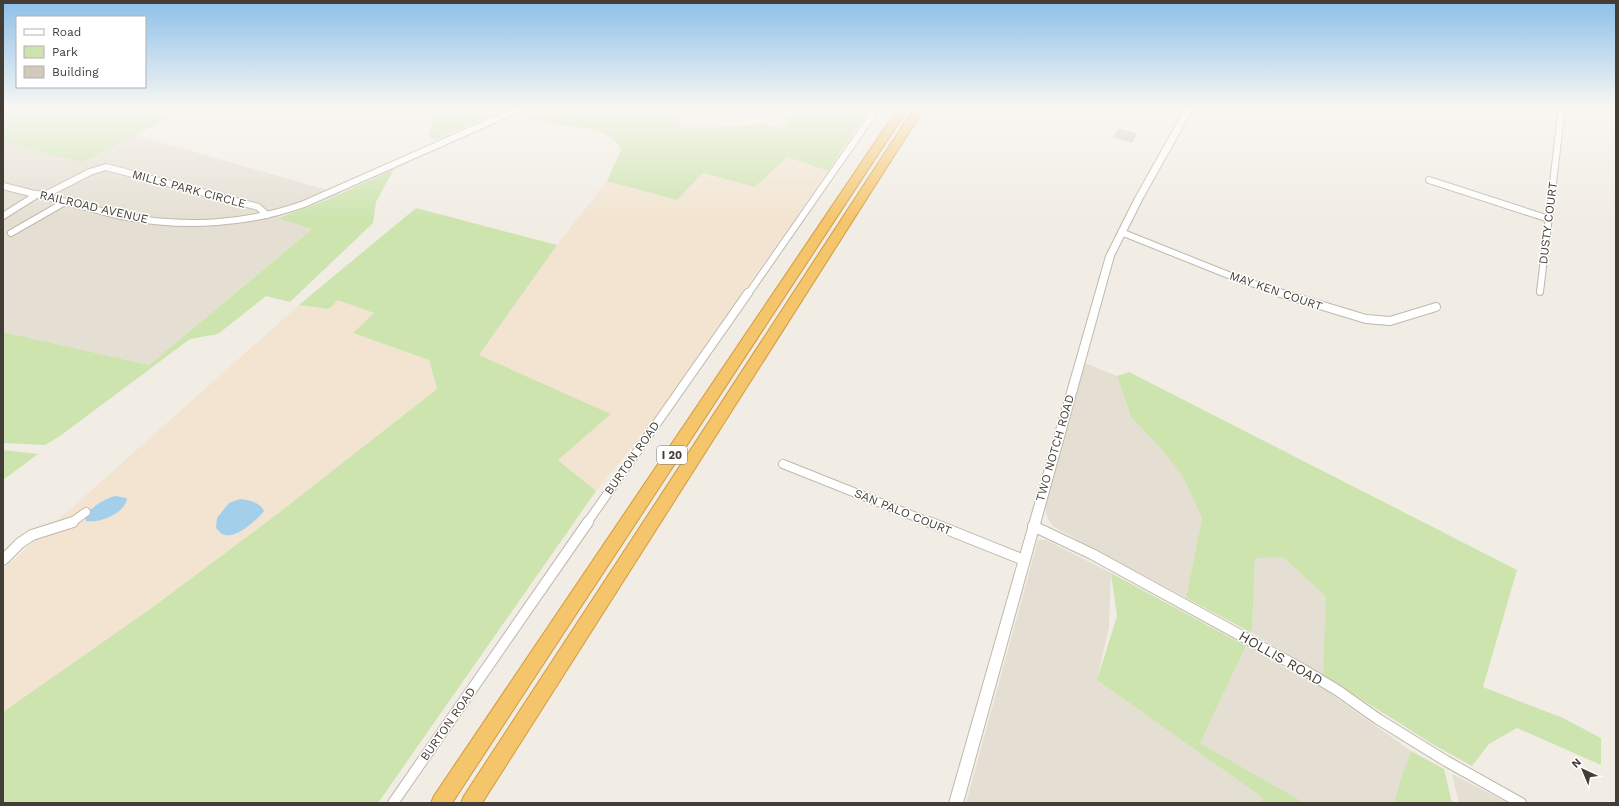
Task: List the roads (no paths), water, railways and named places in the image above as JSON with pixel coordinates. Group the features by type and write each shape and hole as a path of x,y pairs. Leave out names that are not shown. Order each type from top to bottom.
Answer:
{"highway":[{"name":"I 20","path":"441,803 879,145"},
{"name":"I 20","path":"471,803 896,145"}],"street":[{"name":"RAILROAD AVENUE","path":"3,186 126,217 162,222 188,223 249,219 304,204 438,145"},
{"name":"BURTON ROAD","path":"393,803 846,145"},
{"name":"TWO NOTCH ROAD","path":"956,803 1110,256 1121,232 1169,145"},
{"name":"DUSTY COURT","path":"1540,292 1558,145"},
{"name":"MILLS PARK CIRCLE","path":"3,216 40,195 90,172 106,167 258,207 267,215"},
{"path":"1429,180 1549,219"},
{"path":"11,233 65,202"},
{"name":"MAY KEN COURT","path":"1121,232 1231,276 1320,306 1366,319 1390,321 1436,307"},
{"name":"SAN PALO COURT","path":"783,464 1024,560"},
{"path":"3,560 32,535 69,524 86,512"},
{"name":"HOLLIS ROAD","path":"1033,526 1092,554 1302,669 1378,719 1446,761 1521,803"}],"water":[{"path":"115,496 127,498 122,508 117,513 98,521 86,521 88,513 96,505"},
{"path":"240,499 260,505 264,511 257,519 236,534 224,535 220,533 216,528 217,518 229,503"}]}
